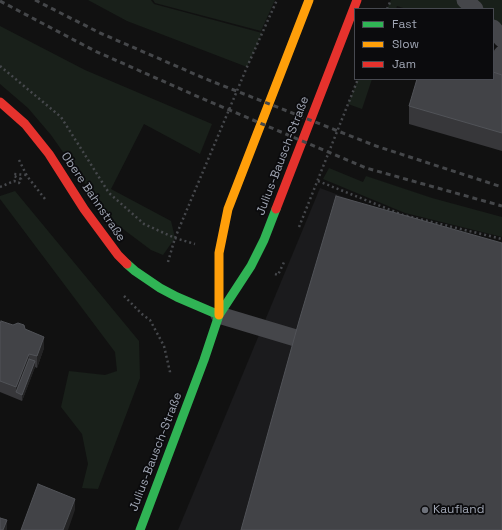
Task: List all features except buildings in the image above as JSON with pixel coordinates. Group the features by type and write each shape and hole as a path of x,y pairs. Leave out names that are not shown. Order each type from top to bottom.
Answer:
{"main road":[{"name":"Julius-Bausch-Straße","path":"219,315 219,253 228,209 309,0"},
{"name":"Julius-Bausch-Straße","path":"140,530 204,360 219,315 251,266 264,240 357,0"},
{"name":"Obere Bahnstraße","path":"0,102 25,124 49,154 84,209 118,255 135,270 160,288 219,315"}],"lane":[{"path":"465,0 474,8"},
{"path":"494,29 502,39"},
{"path":"499,77 502,54"},
{"path":"219,315 299,339"}],"path":[{"path":"94,171 109,193 144,224 176,238 247,67 277,0"},
{"path":"358,80 318,180 403,215 502,239"},
{"path":"0,187 14,181 19,183 21,179 14,176 14,174 27,176"},
{"path":"123,296 142,315 150,320 164,346 170,372 169,379"}],"shaded area":[{"path":"88,0 151,0 154,4 262,33 247,67 127,21"},
{"path":"153,0 275,0 261,31 155,3"},
{"path":"391,0 502,0 502,40 494,37 494,8 403,8 397,6 396,8 387,8"},
{"path":"0,26 85,70 212,124 200,154 144,124 111,189 171,221 175,238 163,255 151,250 111,220 51,135 28,108 0,84"},
{"path":"358,80 372,80 362,109 348,104"},
{"path":"329,168 363,182 366,176 432,198 502,217 502,237 405,213 323,179"},
{"path":"320,188 402,219 502,530 178,530"},
{"path":"15,191 139,341 140,378 98,489 82,488 88,464 82,434 61,407 69,371 105,375 117,371 115,352 0,199 0,196"}],"railway":[{"path":"35,0 100,33 206,79 376,146 502,187"},
{"path":"0,1 95,51 366,168 502,206"}],"traffic: fast":[{"path":"140,530 204,360 219,315 251,266 264,240 276,209"},
{"path":"127,264 160,288 219,315"}],"traffic: slow":[{"path":"219,315 219,253 228,209 309,0"}],"traffic: jam":[{"path":"276,209 357,0"},
{"path":"0,102 25,124 49,154 84,209 118,255 127,264"}],"place":[{"name":"Kaufland","path":"425,510"}]}
